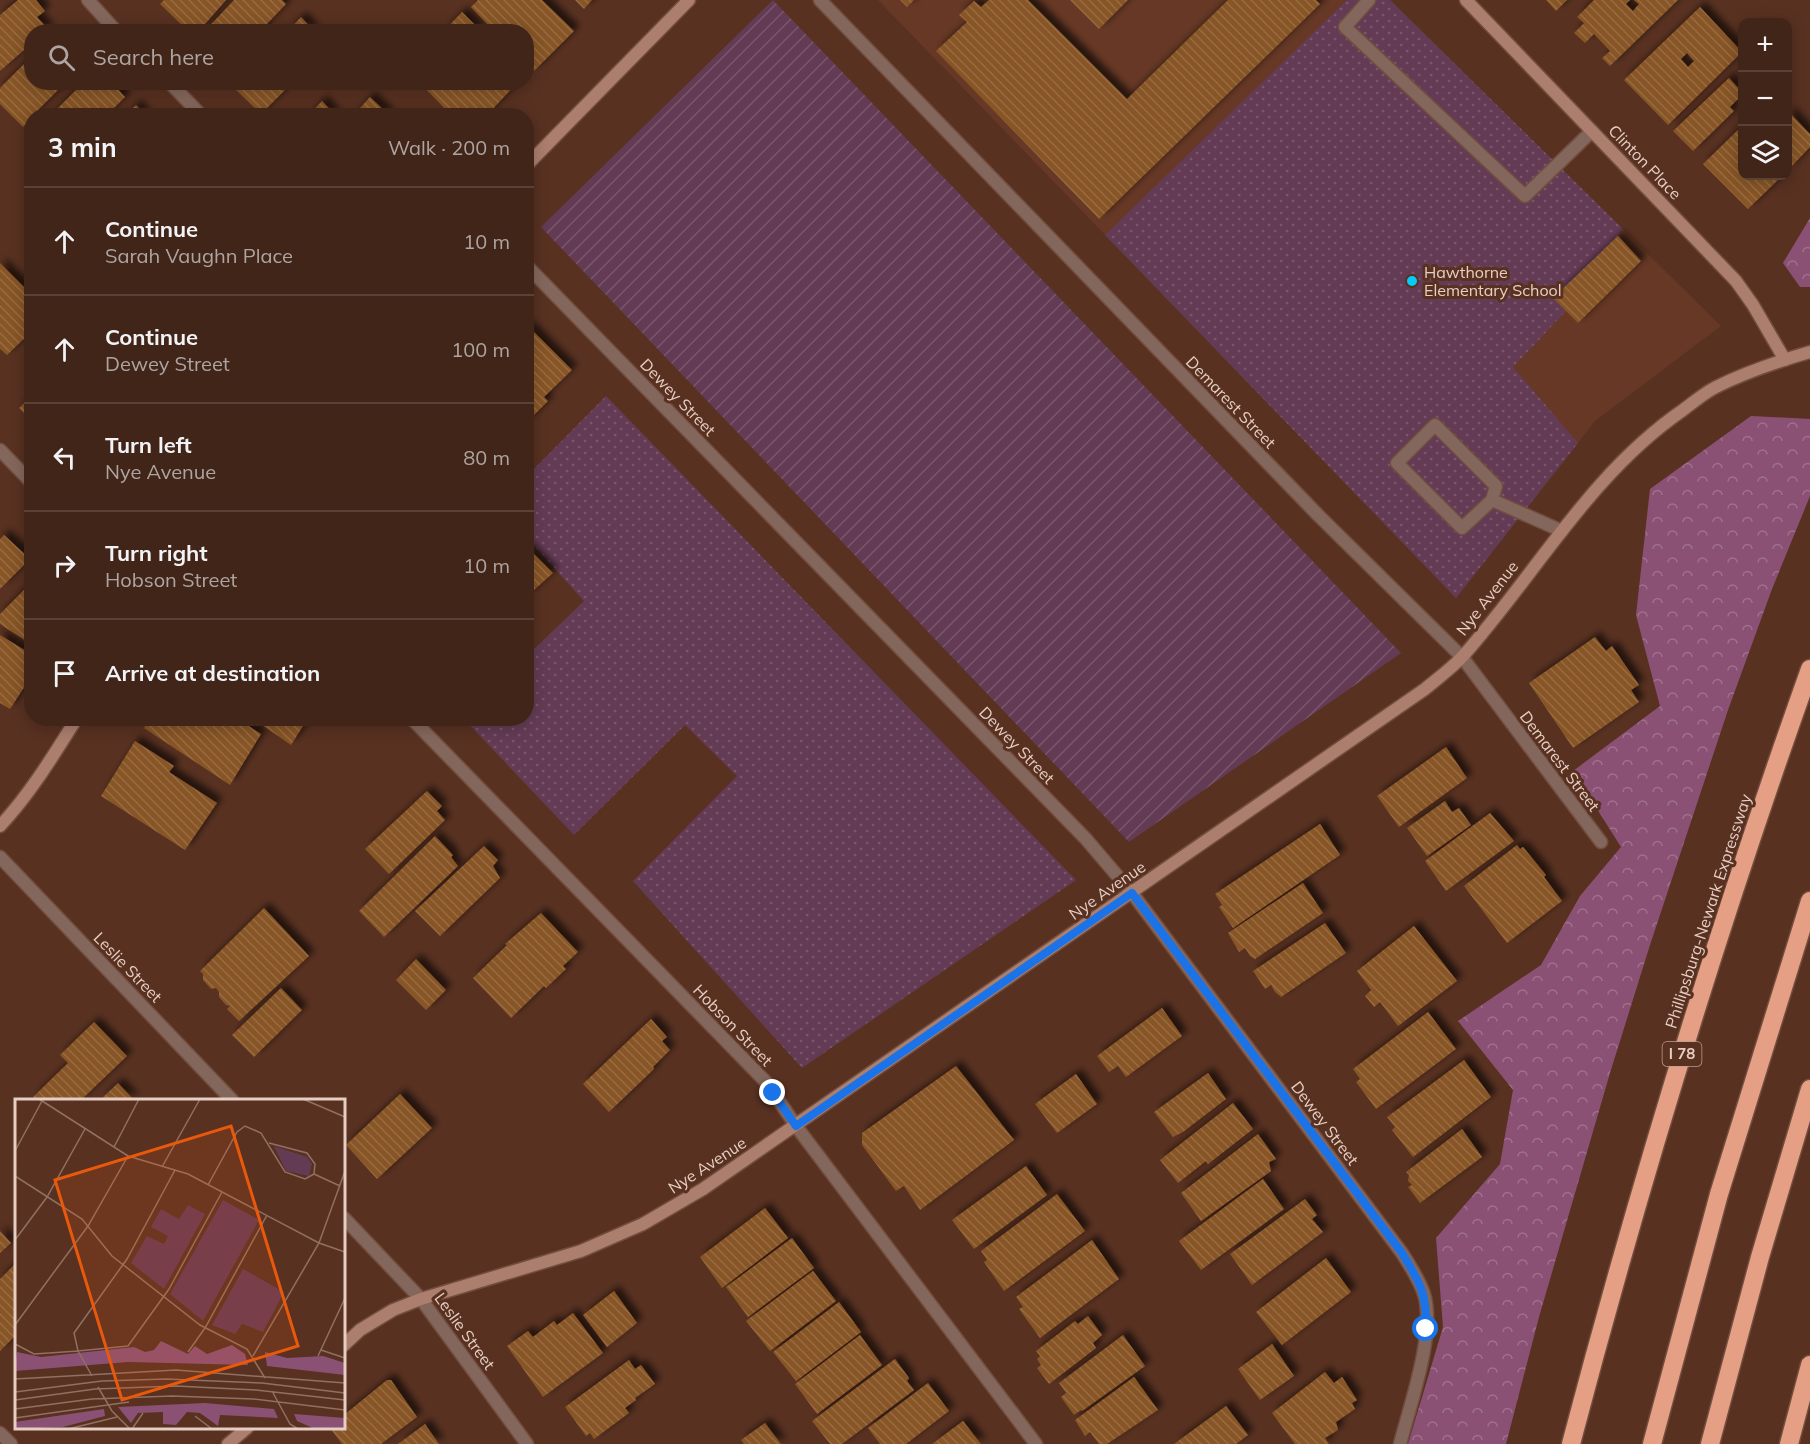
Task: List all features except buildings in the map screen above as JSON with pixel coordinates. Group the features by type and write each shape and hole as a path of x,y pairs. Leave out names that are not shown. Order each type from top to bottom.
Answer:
{"highway":[{"name":"Phillipsburg-Newark Expressway","path":"1571,1444 1600,1333 1681,1059 1751,840 1810,669"},
{"path":"1652,1444 1719,1194 1810,902"},
{"path":"1710,1444 1760,1257 1810,1089"},
{"path":"1790,1444 1810,1365"}],"street":[{"path":"88,0 110,24"},
{"path":"534,158 688,0"},
{"name":"Demarest Street","path":"820,0 1309,506 1462,657 1601,842"},
{"path":"1369,0 1345,27 1525,196 1592,131"},
{"name":"Clinton Place","path":"1466,0 1736,281 1785,360"},
{"path":"177,90 194,108"},
{"name":"Dewey Street","path":"534,273 1086,839 1132,893 1402,1253 1425,1296 1426,1329 1424,1348 1400,1444"},
{"name":"Nye Avenue","path":"345,1344 360,1330 393,1310 421,1299 581,1251 643,1224 703,1190 1425,689 1462,657 1604,480 1667,420 1715,387 1810,352"},
{"path":"1436,425 1496,486 1492,500 1462,528 1397,463 1436,425"},
{"path":"0,450 24,475"},
{"path":"1492,500 1562,531"},
{"path":"0,826 35,783 72,726"},
{"name":"Hobson Street","path":"419,726 766,1083 1036,1444"},
{"name":"Leslie Street","path":"0,857 230,1099"},
{"name":"Leslie Street","path":"345,1219 421,1299 527,1444"},
{"path":"228,1444 246,1429"},
{"path":"0,1433 11,1444"}],"shaded area":[{"path":"773,0 1401,653 1129,842 541,227"},
{"name":"Hawthorne Elementary School","path":"878,0 1390,0 1721,326 1595,421 1456,598"},
{"name":"Hawthorne Elementary School","path":"1347,0 1390,0 1622,228 1618,236 1554,298 1566,311 1513,367 1578,443 1456,598 1105,235"},
{"path":"606,396 1076,880 802,1068 633,881 737,776 685,725 574,835 471,726 534,726 534,649 584,601 534,546 534,469"}],"green space":[{"path":"1810,218 1810,287 1800,287 1783,263"},
{"path":"1751,416 1810,419 1810,496 1772,589 1728,710 1650,945 1539,1317 1506,1444 1408,1444 1443,1327 1436,1238 1500,1164 1513,1090 1458,1021 1541,965 1580,896 1621,847 1573,771 1660,706 1636,615 1650,489"}],"place":[{"name":"Hawthorne Elementary School","path":"1412,281"}],"route":[{"path":"773,1093 796,1126 1132,893 1402,1253 1425,1296 1426,1329"}]}
